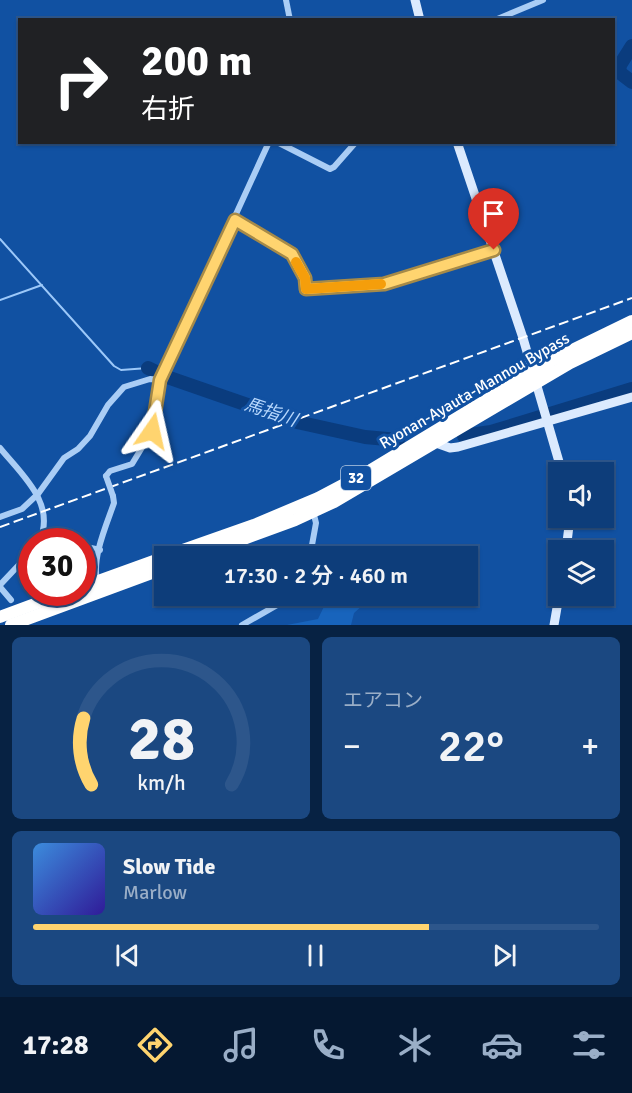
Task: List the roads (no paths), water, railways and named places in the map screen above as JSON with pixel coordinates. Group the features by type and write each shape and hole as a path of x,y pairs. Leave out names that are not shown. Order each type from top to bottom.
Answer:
{"highway":[{"name":"Ryonan-Ayauta-Mannou Bypass","path":"196,546 311,507 371,470 632,321"},
{"name":"Ryonan-Ayauta-Mannou Bypass","path":"221,546 382,475 436,443 534,377 570,363 632,333"},
{"name":"Ryonan-Ayauta-Mannou Bypass","path":"97,582 154,561"},
{"path":"11,625 154,572"},
{"path":"0,617 29,606"}],"street":[{"path":"286,0 290,18"},
{"path":"415,0 420,18"},
{"path":"500,18 543,0"},
{"path":"97,582 100,550 114,503 106,476 110,471 132,464 152,431 162,376 268,144"},
{"path":"282,144 330,169 354,144"},
{"path":"458,144 494,250 559,462"},
{"path":"235,220 292,254 305,278 306,289 384,284 494,250"},
{"path":"0,517 22,509 38,494 64,458 78,449 90,435 108,405 124,387 162,376"},
{"path":"436,443 450,448 458,447 545,417 632,397"},
{"path":"0,448 38,494 44,511 43,528"},
{"path":"311,507 316,523 312,546"},
{"path":"96,549 100,550"},
{"path":"11,600 0,586 18,566"},
{"path":"242,625 275,606"},
{"path":"554,625 557,606"}],"waterway":[{"path":"632,46 620,65 619,72 632,82"},
{"path":"0,239 114,366 121,370 148,368"},
{"path":"0,300 42,285"},
{"name":"馬指川","path":"148,368 167,377 297,422 365,437 398,440"},
{"name":"馬指川","path":"464,436 491,432 632,389"}],"railway":[{"path":"0,527 632,298"}]}
